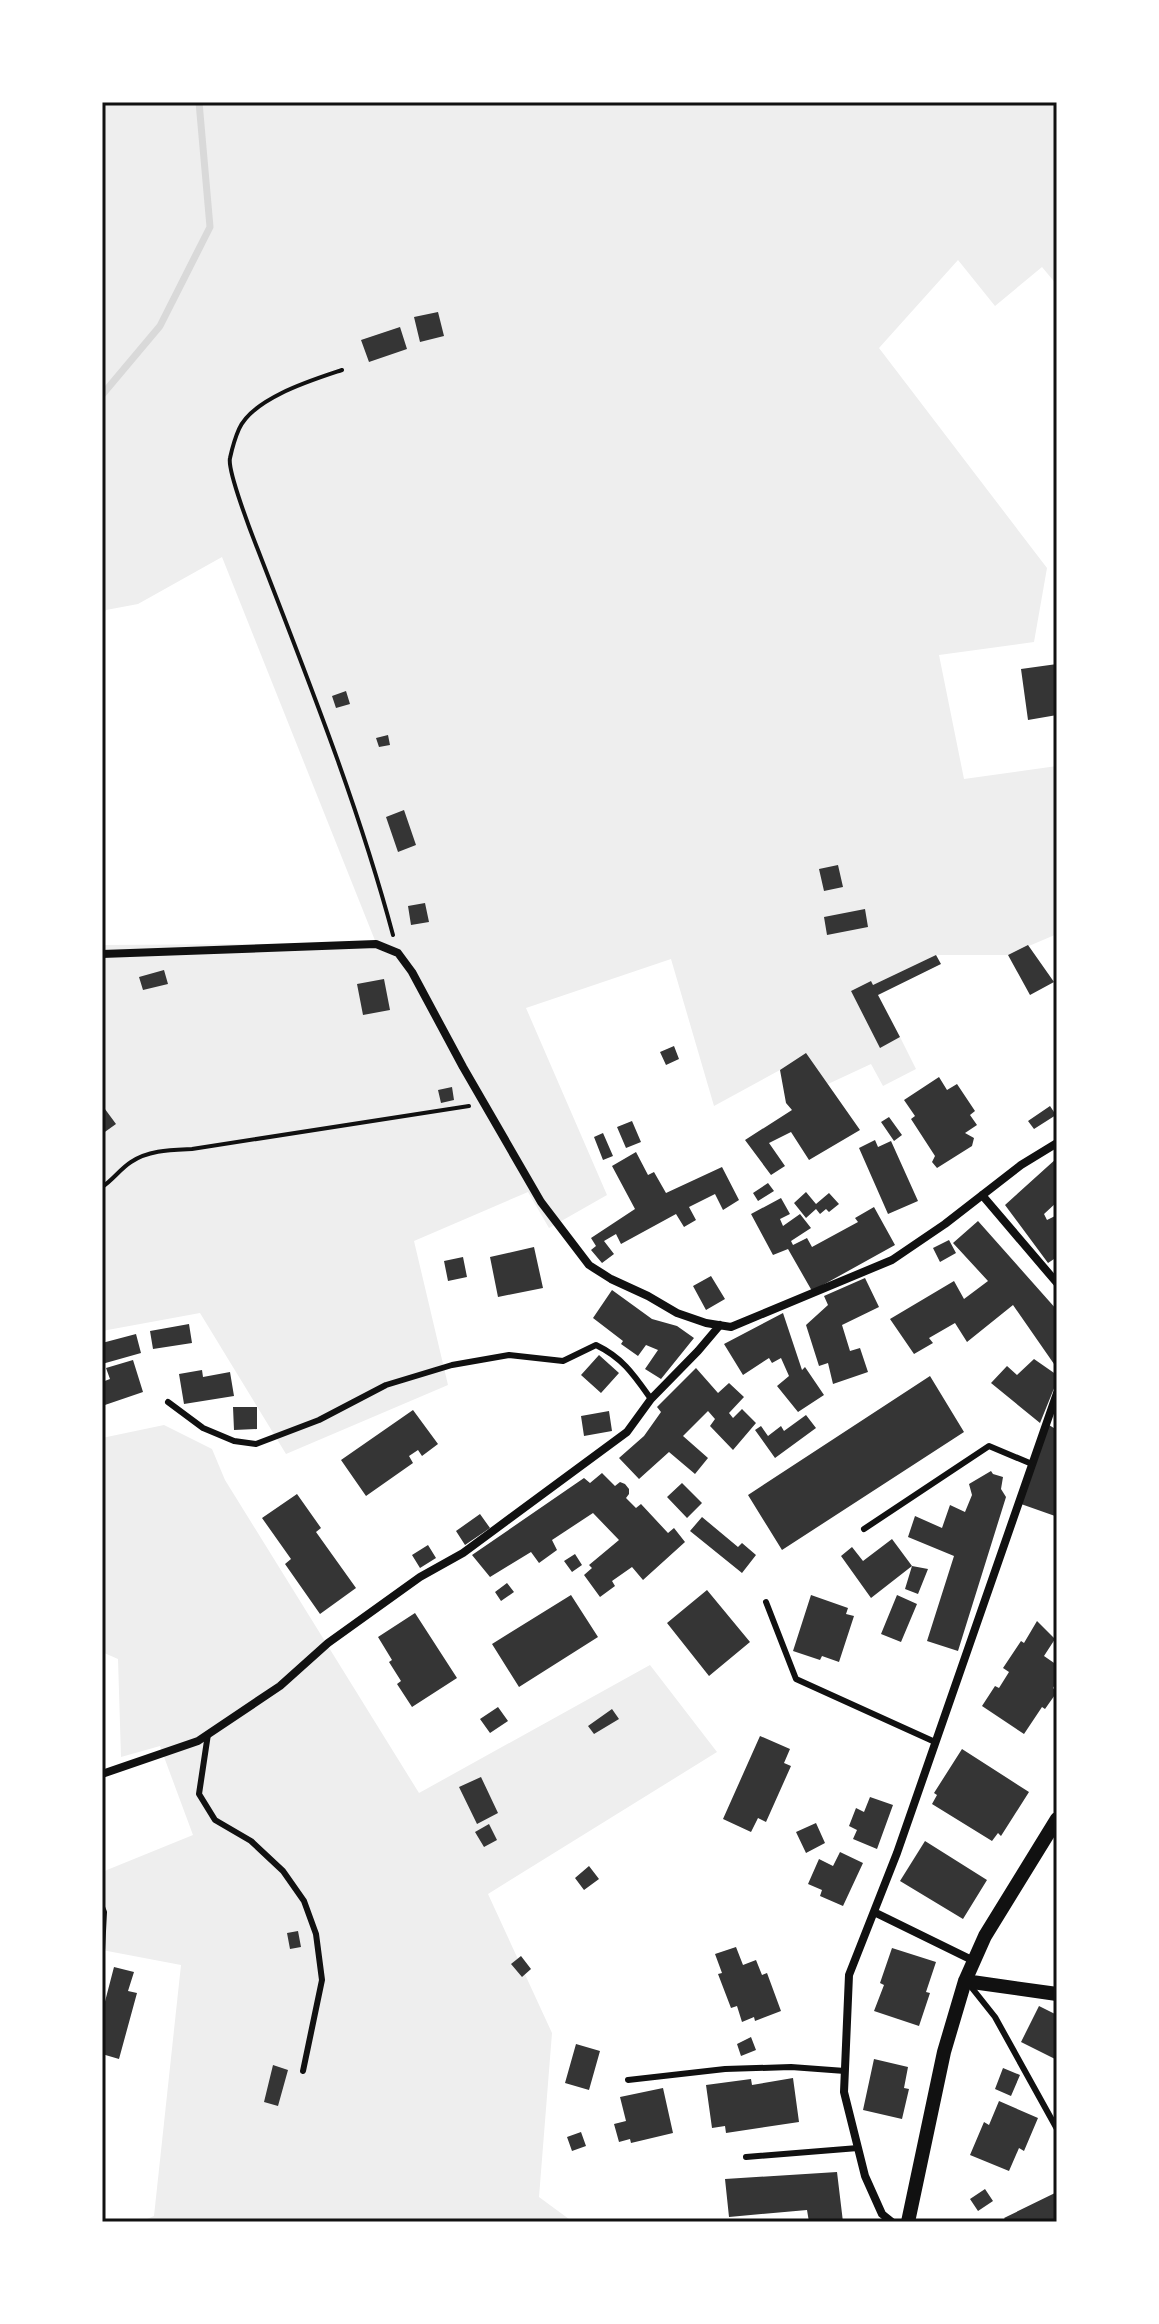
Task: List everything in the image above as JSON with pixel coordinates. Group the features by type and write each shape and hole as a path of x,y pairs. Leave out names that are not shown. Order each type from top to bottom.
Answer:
{"street":[{"path":"102,954 376,944 398,953 412,972 541,1202 589,1265 677,1313 706,1323 731,1327 878,1267 924,1238 1021,1165 1057,1143"},
{"path":"982,1195 1057,1283"},
{"path":"102,1774 198,1741 280,1686 328,1643 420,1577 463,1553 627,1432 651,1399 720,1325"},
{"path":"892,2222 882,2214 865,2176 844,2092 849,1975 897,1853 1057,1393"},
{"path":"908,2222 944,2052 965,1981 985,1936 1057,1819"},
{"path":"874,1912 974,1961"},
{"path":"965,1981 1057,1994"}],"lane":[{"path":"168,1402 203,1428 234,1441 256,1444 319,1420 386,1385 452,1365 509,1355 563,1361 596,1345 614,1354 635,1375 651,1399"},
{"path":"864,1529 989,1446 1032,1464"},
{"path":"766,1602 796,1679 935,1742"},
{"path":"208,1734 199,1794 215,1820 251,1841 283,1871 304,1901 316,1934 322,1980 303,2071"},
{"path":"102,1907 102,1950"},
{"path":"965,1981 995,2017 1057,2129"},
{"path":"628,2080 725,2069 791,2067 845,2071"},
{"path":"746,2157 858,2148"}],"path":[{"path":"342,370 317,378 256,408 240,427 229,463 254,540 375,869 398,953"},
{"path":"102,1187 129,1163 155,1152 192,1149 483,1103"}],"shaded area":[{"path":"102,102 1057,102 1057,285 1042,267 995,306 958,260 879,348 1047,568 1034,642 939,655 964,779 1057,766 1057,934 1008,955 936,955 873,985 871,981 851,991 880,1047 900,1037 916,1069 883,1086 871,1064 828,1084 780,1070 714,1106 671,959 526,1008 607,1195 549,1228 528,1192 414,1241 448,1385 286,1454 200,1313 102,1331 102,945 376,943 222,557 138,604 106,610 102,618"},
{"path":"164,1425 212,1449 225,1480 419,1793 650,1665 717,1752 488,1894 552,2033 539,2197 573,2222 140,2222 154,2216 181,1965 102,1950 102,1872 193,1835 160,1746 121,1757 118,1659 102,1652 102,1438"}],"building":[{"path":"438,312 444,336 420,342 414,317"},
{"path":"400,327 407,349 369,362 361,340"},
{"path":"1057,664 1057,715 1028,720 1021,669"},
{"path":"346,691 350,704 336,708 332,696"},
{"path":"388,735 390,745 379,747 376,738"},
{"path":"404,810 416,845 398,852 386,817"},
{"path":"838,865 843,887 824,891 819,869"},
{"path":"425,903 429,922 411,925 408,906"},
{"path":"865,909 868,927 827,935 824,917"},
{"path":"1028,945 1054,982 1030,995 1008,955"},
{"path":"936,955 941,964 878,995 900,1037 880,1048 851,991 871,981 873,985"},
{"path":"164,970 168,984 143,990 139,977"},
{"path":"384,979 390,1010 363,1015 357,984"},
{"path":"674,1046 679,1059 666,1065 660,1052"},
{"path":"806,1053 860,1130 809,1160 791,1132 769,1143 785,1166 771,1175 745,1140 792,1110 786,1103 780,1070"},
{"path":"939,1077 947,1090 957,1084 975,1111 970,1115 977,1125 965,1133 974,1138 972,1146 937,1168 932,1162 935,1156 911,1119 915,1116 904,1100"},
{"path":"452,1087 454,1100 441,1103 438,1090"},
{"path":"102,1105 116,1124 102,1134"},
{"path":"1050,1106 1056,1115 1034,1129 1028,1121"},
{"path":"889,1117 902,1135 894,1141 881,1122"},
{"path":"632,1121 641,1142 626,1148 617,1127"},
{"path":"603,1133 613,1156 603,1160 594,1137"},
{"path":"875,1140 878,1147 891,1141 918,1201 888,1214 859,1148"},
{"path":"636,1152 648,1175 654,1172 666,1193 722,1167 739,1200 723,1210 715,1194 689,1207 696,1220 684,1227 676,1214 621,1244 616,1234 604,1241 614,1254 602,1263 591,1250 596,1246 591,1238 635,1209 612,1166"},
{"path":"1057,1158 1057,1202 1044,1214 1047,1220 1057,1215 1057,1257 1048,1263 1005,1205"},
{"path":"768,1183 774,1191 758,1201 753,1193"},
{"path":"806,1192 816,1204 829,1193 839,1204 829,1212 826,1209 820,1214 816,1209 806,1218 794,1203"},
{"path":"781,1198 790,1214 780,1219 783,1226 800,1214 811,1228 791,1241 793,1245 807,1238 812,1247 858,1222 855,1218 874,1207 895,1245 812,1291 788,1249 773,1255 751,1214"},
{"path":"978,1221 1057,1310 1057,1361 1054,1364 1013,1305 967,1342 955,1323 929,1338 933,1343 914,1354 890,1319 954,1281 964,1299 988,1281 953,1243"},
{"path":"949,1240 956,1253 940,1262 933,1248"},
{"path":"534,1247 543,1288 498,1297 490,1257"},
{"path":"463,1257 467,1277 448,1281 444,1261"},
{"path":"711,1276 725,1299 706,1310 693,1286"},
{"path":"865,1278 879,1307 842,1325 850,1351 860,1348 868,1372 833,1384 828,1363 819,1366 806,1325 828,1305 824,1296"},
{"path":"612,1290 652,1319 677,1326 694,1338 661,1379 645,1369 658,1350 646,1345 638,1356 593,1318"},
{"path":"783,1313 802,1370 805,1367 824,1395 798,1412 777,1386 789,1376 781,1358 772,1363 769,1358 743,1375 724,1344"},
{"path":"189,1324 192,1343 153,1349 150,1331"},
{"path":"136,1334 141,1353 102,1364 102,1343"},
{"path":"599,1355 619,1373 601,1393 581,1375"},
{"path":"1034,1359 1057,1375 1040,1423 991,1383 1007,1366 1017,1375"},
{"path":"133,1360 143,1392 102,1406 102,1382 110,1379 106,1368"},
{"path":"696,1368 718,1393 729,1383 744,1397 729,1413 733,1418 742,1409 756,1423 733,1450 710,1426 715,1419 708,1411 683,1436 708,1458 695,1474 669,1452 639,1479 619,1458 644,1436 661,1412 657,1407"},
{"path":"202,1370 203,1377 230,1372 234,1396 184,1404 179,1374"},
{"path":"930,1376 964,1432 782,1550 748,1495"},
{"path":"233,1407 257,1407 257,1429 234,1430"},
{"path":"413,1410 438,1444 422,1456 418,1450 409,1456 413,1463 366,1496 341,1460"},
{"path":"609,1411 612,1431 584,1436 581,1416"},
{"path":"806,1415 816,1428 775,1458 755,1430 761,1426 768,1436 781,1426 784,1431"},
{"path":"1049,1425 1057,1430 1055,1516 1021,1504"},
{"path":"991,1471 1003,1477 1001,1489 1006,1497 958,1651 927,1641 954,1556 908,1537 915,1516 942,1528 950,1505 965,1512 972,1495 969,1484"},
{"path":"602,1473 615,1486 620,1482 625,1484 629,1489 626,1498 636,1508 641,1504 668,1533 674,1528 685,1542 643,1580 632,1567 612,1581 615,1586 600,1597 584,1575 592,1568 589,1565 619,1540 593,1513 552,1540 557,1550 539,1563 531,1552 490,1577 472,1555 584,1478 590,1483"},
{"path":"682,1483 702,1503 687,1518 667,1497"},
{"path":"297,1494 321,1528 316,1532 356,1588 320,1614 285,1564 291,1559 262,1518"},
{"path":"480,1514 490,1528 465,1545 456,1531"},
{"path":"702,1517 738,1547 742,1543 756,1555 742,1573 690,1531"},
{"path":"892,1539 912,1566 871,1598 841,1556 852,1547 863,1561"},
{"path":"428,1545 436,1558 420,1568 412,1555"},
{"path":"575,1554 582,1565 572,1572 564,1561"},
{"path":"912,1566 928,1569 918,1594 905,1589"},
{"path":"507,1583 514,1592 501,1601 495,1592"},
{"path":"707,1590 750,1642 709,1676 667,1623"},
{"path":"571,1595 598,1637 519,1687 492,1644"},
{"path":"811,1595 848,1608 846,1614 854,1616 839,1662 822,1656 820,1660 793,1651"},
{"path":"897,1595 917,1604 901,1642 881,1634"},
{"path":"415,1613 457,1678 412,1707 397,1684 401,1681 378,1637"},
{"path":"1037,1621 1055,1639 1044,1656 1057,1665 1057,1681 1053,1688 1057,1692 1045,1709 1042,1707 1024,1734 982,1706 995,1686 999,1688 1009,1672 1003,1668"},
{"path":"498,1707 508,1721 490,1733 480,1719"},
{"path":"612,1709 619,1719 594,1734 588,1726"},
{"path":"760,1736 790,1749 784,1763 791,1766 766,1822 758,1818 751,1832 723,1819"},
{"path":"962,1749 1029,1792 1001,1836 998,1833 992,1841 932,1804 937,1795 934,1793"},
{"path":"481,1777 498,1813 477,1824 459,1787"},
{"path":"870,1797 893,1805 877,1849 853,1839 857,1830 849,1826 856,1808 864,1812"},
{"path":"816,1823 825,1843 806,1853 796,1832"},
{"path":"489,1824 497,1840 484,1847 475,1832"},
{"path":"925,1841 987,1880 963,1919 900,1881"},
{"path":"840,1852 863,1863 843,1906 820,1896 822,1890 808,1884 819,1859 833,1866"},
{"path":"589,1866 599,1879 584,1890 575,1878"},
{"path":"298,1931 301,1947 290,1949 287,1933"},
{"path":"736,1947 743,1965 756,1960 762,1975 767,1973 781,2011 755,2021 754,2017 742,2022 737,2006 731,2008 718,1974 722,1973 715,1954"},
{"path":"892,1948 936,1962 919,2026 874,2011 884,1985 880,1983"},
{"path":"521,1956 531,1969 522,1977 511,1964"},
{"path":"114,1967 134,1972 128,1991 137,1993 119,2059 102,2054 102,2013"},
{"path":"1039,2006 1057,2015 1057,2060 1021,2042"},
{"path":"751,2037 756,2050 741,2056 737,2044"},
{"path":"576,2044 600,2051 589,2090 565,2083"},
{"path":"874,2059 908,2067 904,2088 909,2089 902,2119 863,2110"},
{"path":"273,2065 288,2070 278,2106 264,2102"},
{"path":"1003,2068 1020,2075 1011,2096 995,2089"},
{"path":"793,2078 799,2122 726,2133 725,2126 712,2128 706,2085 751,2079 752,2085"},
{"path":"663,2088 673,2133 631,2143 630,2139 619,2142 614,2124 626,2121 620,2097"},
{"path":"999,2101 1038,2118 1024,2151 1019,2148 1009,2171 970,2155 984,2122 989,2125"},
{"path":"581,2132 586,2146 572,2151 567,2137"},
{"path":"837,2172 843,2222 809,2222 807,2210 729,2217 725,2179"},
{"path":"985,2189 993,2201 978,2211 970,2199"},
{"path":"1057,2192 1057,2222 1007,2222 1004,2218"}],"waterway":[{"path":"102,395 160,326 210,227 199,102"}]}
